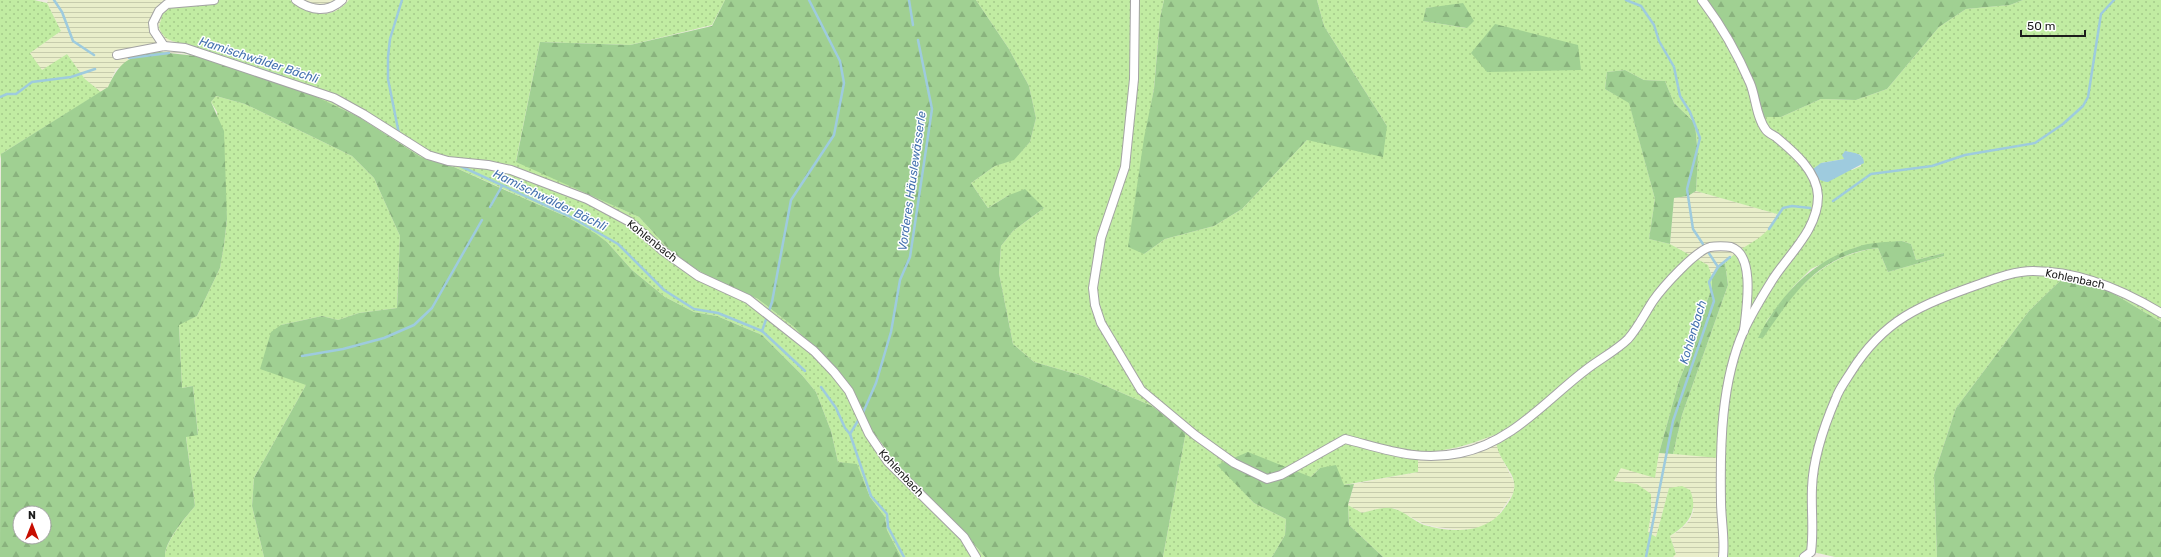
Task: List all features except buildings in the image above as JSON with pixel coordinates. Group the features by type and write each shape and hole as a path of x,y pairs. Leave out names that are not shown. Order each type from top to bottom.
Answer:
{"street":[{"path":"164,46 154,31 153,23 159,11 167,4 214,0"},
{"path":"296,0 308,7 322,9 336,5 342,0"},
{"path":"1135,0 1134,80 1125,168 1101,238 1093,288 1095,305 1101,323 1141,390 1195,435 1234,463 1267,479 1281,475 1345,438 1408,456 1461,453 1492,441 1517,427 1586,369 1628,339 1662,291 1692,259 1707,249 1732,247 1742,255 1746,263 1748,298 1744,331 1732,370 1723,416 1721,503 1724,545 1723,557"},
{"path":"1702,0 1731,45 1751,84 1758,111 1766,130 1802,161 1810,172 1818,194 1815,216 1806,234 1774,278 1744,331"},
{"name":"Kohlenbach","path":"117,55 164,46 185,48 334,98 363,114 428,155 448,161 488,164 510,170 587,199 630,222 663,251 698,276 748,299 814,351 849,391 869,434 884,458 964,537 976,557"},
{"name":"Kohlenbach","path":"1804,557 1811,552 1814,532 1812,489 1815,464 1836,396 1860,358 1875,339 1904,315 1945,296 2002,277 2032,271 2065,275 2107,286 2136,298 2161,313"}],"green space":[{"path":"0,0 34,0 47,3 61,31 30,53 42,70 67,54 85,79 101,92 1,154 0,159"},
{"path":"48,0 180,0 170,41 176,42 182,53 160,52 116,69 108,87 101,92 85,79 67,54 42,71 30,53 61,31 47,3"},
{"path":"180,0 290,0 305,9 320,14 335,11 349,0 725,0 712,25 630,45 540,42 516,161 639,217 675,256 714,280 758,299 794,327 846,383 897,471 967,536 985,557 901,557 887,530 885,517 870,497 857,465 838,462 831,431 816,392 802,375 762,335 717,316 694,312 665,297 632,270 607,242 567,217 454,167 421,157 359,117 331,104 196,56 182,53 176,42 165,37 159,27 163,12 170,8 180,7"},
{"path":"290,0 349,0 337,10 322,14 306,10"},
{"path":"725,0 976,0 1009,49 1029,86 1036,118 1030,142 1014,160 995,166 971,183 988,208 1009,195 1025,189 1044,208 1013,231 1001,246 999,273 1013,344 1034,362 1083,376 1152,406 1186,431 1163,557 985,557 967,536 897,471 885,448 862,417 846,383 794,327 758,299 714,280 675,256 639,217 516,162 540,42 630,45 712,26"},
{"path":"976,0 1164,0 1160,18 1154,88 1139,177 1144,254 1165,239 1214,226 1242,209 1307,140 1387,126 1324,26 1317,0 1703,0 1781,117 1821,99 1856,100 1887,89 1939,27 1966,9 2010,5 2023,0 2161,0 2161,322 2106,289 2064,277 2029,311 1956,408 1934,475 1937,557 1835,557 1813,552 1807,557 1721,557 1719,458 1673,454 1682,415 1728,285 1725,263 1732,256 1761,237 1773,223 1777,214 1696,191 1698,157 1695,123 1674,103 1665,81 1644,80 1625,70 1607,72 1605,89 1629,102 1655,199 1649,239 1670,244 1708,265 1712,277 1712,289 1701,315 1698,334 1679,381 1659,453 1655,478 1621,468 1614,481 1637,484 1651,494 1651,514 1648,532 1656,537 1669,488 1682,486 1690,490 1693,504 1690,517 1682,527 1670,536 1676,554 1673,557 1383,557 1349,525 1348,505 1362,513 1383,508 1399,510 1424,525 1434,528 1467,530 1487,524 1496,518 1503,510 1512,497 1514,490 1512,475 1499,453 1494,435 1457,447 1418,453 1418,472 1344,485 1320,468 1311,477 1240,488 1254,503 1286,519 1285,535 1272,557 1163,557 1186,431 1152,406 1083,376 1034,362 1013,344 999,273 1001,246 1013,231 1044,208 1009,195 988,208 971,183 995,166 1014,159 1030,142 1036,118 1029,86 1009,49","holes":["1446,6 1466,28 1424,21 1426,8","1845,151 1861,155 1861,166 1852,170 1821,163 1844,159","1902,241 1911,244 1916,260 1944,253 1944,256 1888,272 1878,248 1859,252 1842,258 1828,265 1803,285 1765,323 1793,287 1811,269 1857,247"]},
{"path":"1164,0 1317,0 1324,26 1387,126 1383,157 1307,140 1242,209 1214,226 1165,239 1144,254 1128,247 1144,138 1154,89 1160,18"},
{"path":"1703,0 2023,0 2010,5 1966,9 1939,27 1887,89 1856,100 1821,99 1781,117 1761,117 1754,87"},
{"path":"1463,3 1474,21 1467,28 1423,21 1426,8"},
{"path":"1495,24 1578,45 1581,70 1487,72 1471,53"},
{"path":"160,52 196,56 304,91 359,117 421,157 454,167 567,217 607,242 632,270 665,297 694,312 717,316 762,335 802,375 816,392 831,431 838,462 857,464 870,497 885,517 887,530 901,557 264,557 252,506 254,478 306,385 260,369 271,332 281,325 322,316 338,320 359,313 397,308 400,236 374,178 352,156 245,104 216,96 211,102 224,131 227,219 224,245 220,268 197,316 179,325 182,388 193,386 198,435 186,437 195,506 172,537 168,544 165,557 0,557 1,154 108,87 113,77 123,64 134,57"},
{"path":"1625,70 1644,80 1665,81 1674,103 1695,123 1698,157 1696,191 1688,196 1674,198 1670,244 1649,239 1655,199 1629,103 1605,89 1607,72"},
{"path":"216,96 245,104 352,156 374,178 400,236 397,308 359,313 338,320 322,316 281,325 306,385 254,478 252,506 264,557 165,557 168,545 172,538 181,523 195,506 186,436 198,434 193,386 182,388 179,324 197,316 220,268 227,219 217,112 211,102"},
{"path":"1696,191 1777,214 1774,223 1763,236 1730,257 1718,267 1712,277 1708,265 1670,244 1674,198 1688,196"},
{"path":"1902,241 1911,244 1916,260 1944,253 1944,256 1888,272 1878,248 1857,252 1839,259 1824,267 1810,278 1786,306 1763,338 1758,338 1766,323 1786,295 1798,282 1825,261 1862,245 1879,242"},
{"path":"1725,263 1728,285 1682,415 1673,454 1659,453 1679,381 1698,334 1701,315 1712,289 1712,277 1718,267"},
{"path":"2064,277 2106,289 2161,322 2161,557 1937,557 1934,475 1956,408 2029,311"},
{"path":"1494,435 1500,455 1514,482 1514,492 1497,517 1489,524 1478,528 1461,530 1437,527 1424,524 1394,508 1383,508 1362,513 1348,505 1354,484 1418,472 1418,452 1439,451 1465,447"},
{"path":"1248,452 1311,477 1320,468 1336,465 1344,485 1354,484 1348,505 1349,525 1383,557 1272,557 1285,535 1286,519 1254,503 1217,465"},
{"path":"1659,453 1719,457 1721,557 1673,557 1676,553 1670,536 1680,530 1690,520 1694,509 1669,488 1656,537 1648,533 1651,514 1614,481 1621,467 1655,478"}],"water":[{"path":"1845,151 1860,155 1864,160 1864,163 1828,182 1820,180 1816,177 1813,169 1821,163 1844,159 1842,155"}],"waterway":[{"path":"54,0 62,12 73,41 94,55"},
{"path":"399,134 388,79 388,57 390,39 402,0"},
{"path":"762,331 772,302 791,200 834,135 844,83 840,61 809,0"},
{"name":"Vorderes Häuslewässerle","path":"909,0 913,25"},
{"name":"Kohlenbach","path":"1626,0 1641,6 1654,25 1659,41 1674,67 1680,96 1690,112 1700,138 1687,189 1693,229 1718,267 1709,282 1714,301 1673,421 1646,557"},
{"path":"1833,201 1871,174 1932,166 1965,155 2035,143 2063,124 2083,106 2088,97 2101,14 2114,0"},
{"name":"Vorderes Häuslewässerle","path":"862,415 876,383 891,332 900,280 910,257 932,109 918,40"},
{"name":"Hamischwälder Bächli","path":"193,47 283,77"},
{"name":"Hamischwälder Bächli","path":"129,58 169,53"},
{"name":"Hamischwälder Bächli","path":"0,97 7,94 16,94 32,82 71,77 95,69"},
{"name":"Hamischwälder Bächli","path":"460,166 569,216 618,244 664,290 694,309 718,313 762,331 805,371"},
{"path":"490,207 502,186"},
{"path":"1769,229 1783,208 1792,206 1810,208"},
{"path":"302,356 343,349 384,338 414,325 432,308 482,220"},
{"path":"1718,267 1730,257"},
{"name":"Hamischwälder Bächli","path":"821,387 836,408 845,428 850,434 871,496 887,514 888,527 904,557"},
{"name":"Vorderes Häuslewässerle","path":"850,434 859,419"}]}
